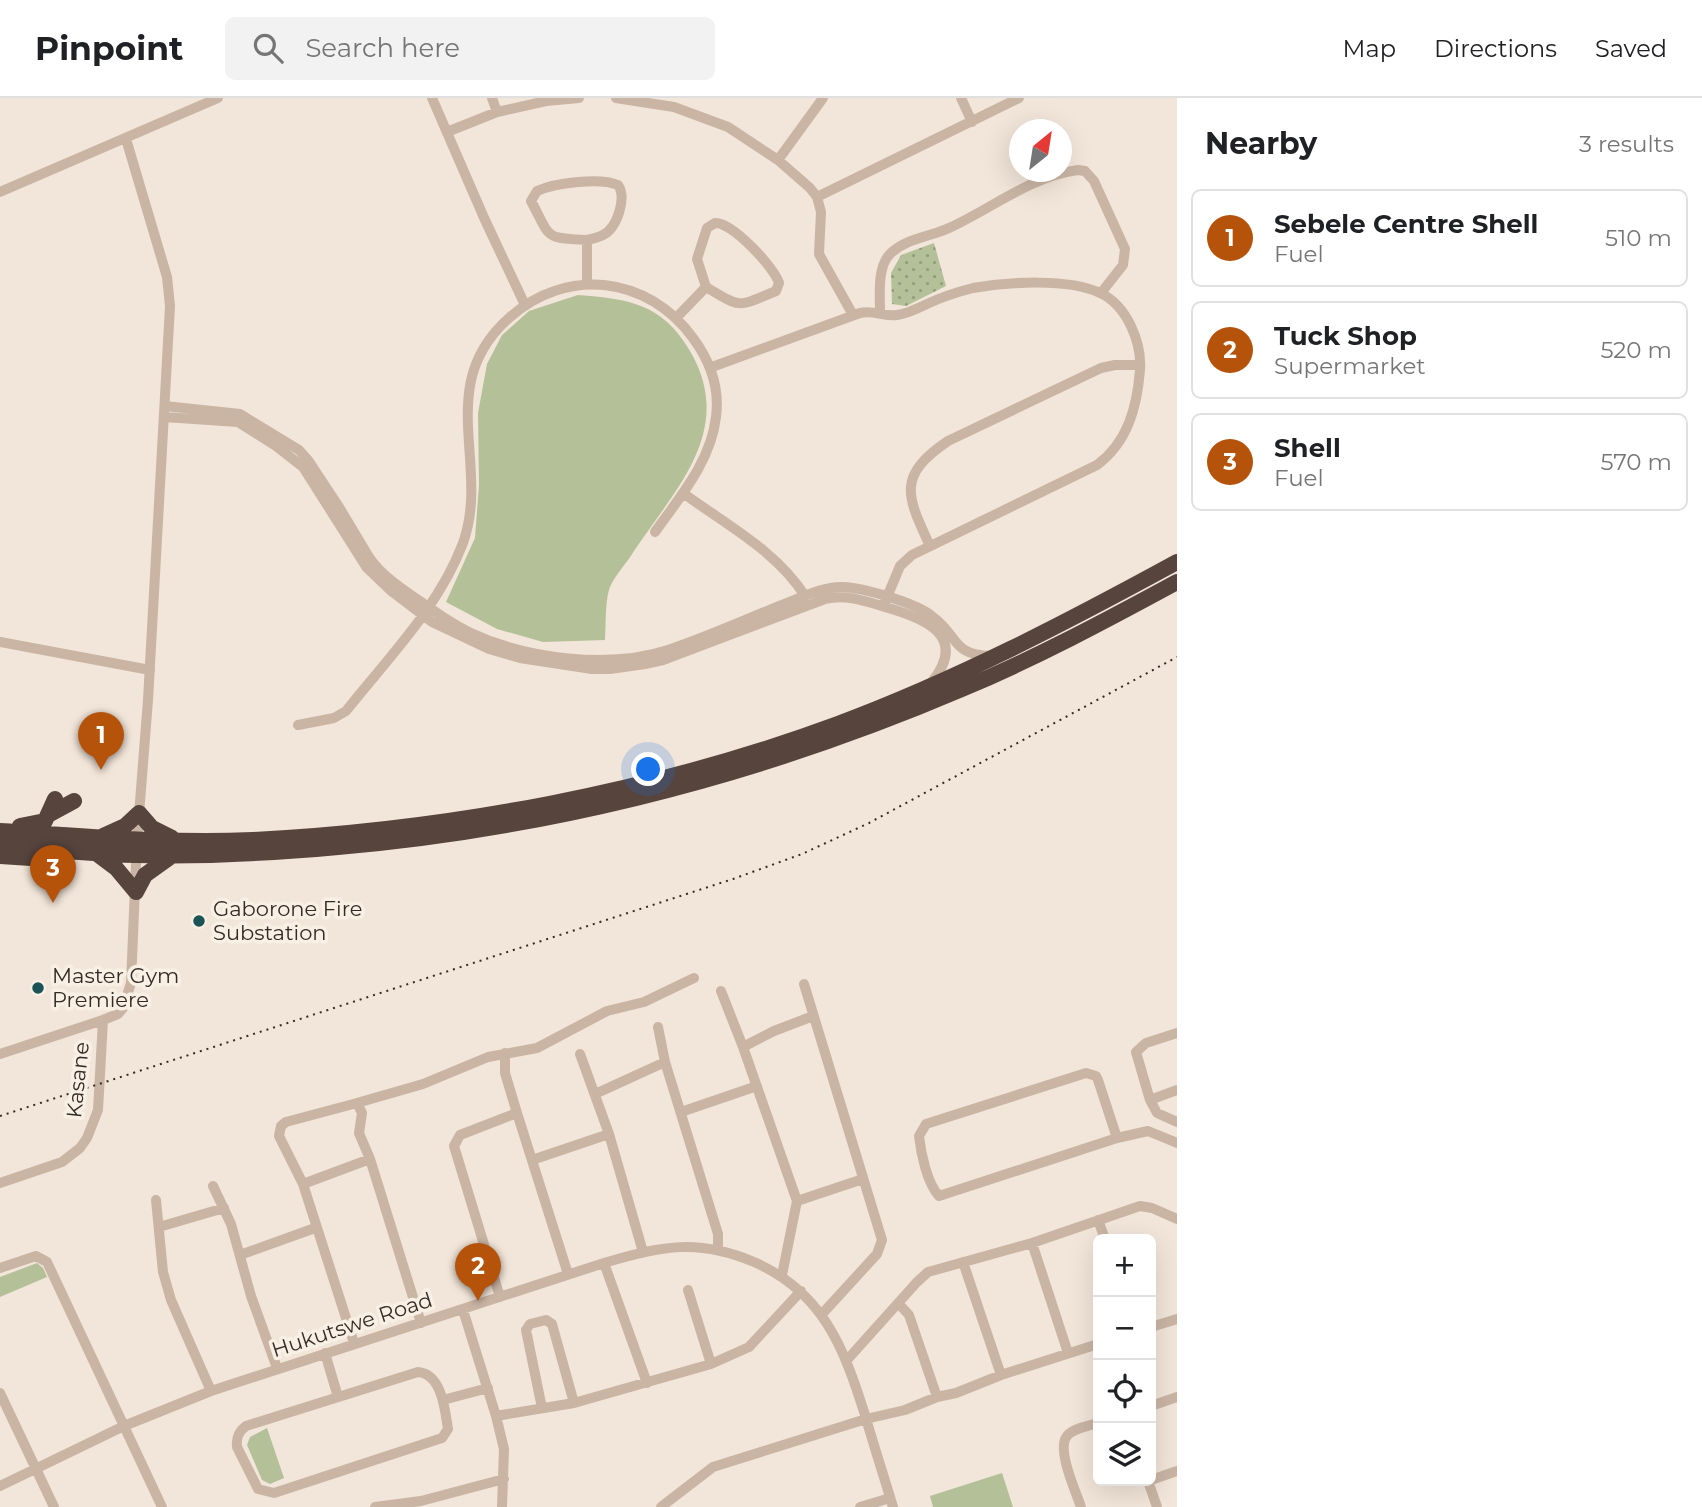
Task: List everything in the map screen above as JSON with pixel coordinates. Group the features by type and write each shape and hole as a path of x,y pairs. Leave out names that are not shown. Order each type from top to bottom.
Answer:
{"highway":[{"path":"137,847 184,841 253,840 394,827 486,815 561,801 751,753 838,724 926,688 1080,615 1177,562"},
{"path":"0,829 98,845 137,847 173,855 293,851 393,842 557,817 703,782 844,736 964,688 1090,629 1177,582"},
{"path":"0,829 45,821 52,806 74,801"},
{"path":"0,856 31,858 98,845 139,813 152,828 184,841"},
{"path":"0,845 63,850"},
{"path":"98,845 136,892 145,875 173,855"}],"street":[{"path":"0,192 218,98"},
{"path":"432,98 525,304"},
{"path":"492,98 497,112"},
{"path":"447,132 497,112 545,101 579,98"},
{"path":"616,98 674,107 728,127 778,160 817,197 821,212 819,254 853,315"},
{"path":"778,160 823,98"},
{"path":"961,98 972,122"},
{"path":"817,197 1019,98"},
{"name":"Kasane","path":"0,1182 62,1162 80,1148 87,1138 98,1110 103,1020 118,1014 129,994 165,411 169,288 126,138"},
{"path":"880,312 882,273 890,254 921,237 949,228 1029,186 1078,170 1085,171 1094,181 1125,249 1123,265 1101,293"},
{"path":"601,182 618,185 623,202 610,229 604,235 587,240 557,239 550,236 531,201 537,191 568,184 601,182"},
{"path":"720,222 749,245 766,263 779,283 776,291 743,305 734,303 706,287 697,259 707,228 720,222"},
{"path":"587,240 587,284"},
{"path":"298,725 334,718 346,711 426,611 453,566 467,528 471,493 467,399 472,375 493,333 525,304 550,292 587,284 630,290 655,301 677,317 701,348 712,368 717,402 713,432 703,460 655,532"},
{"path":"712,368 853,315 871,311 896,315 946,295 1004,284 1064,284 1101,293 1129,323 1138,346 1140,365 1133,412 1118,444 1107,457 906,559 900,566 885,602"},
{"path":"677,317 706,287"},
{"path":"930,546 913,508 910,494 915,472 928,454 948,441 1101,368 1140,365"},
{"path":"166,388 190,413"},
{"path":"165,411 240,414 299,450 327,488 374,564 426,611 474,642 503,653 538,662 610,670 663,660 825,598 842,596 925,611 968,653 996,656"},
{"path":"163,439 172,426 190,413"},
{"path":"683,493 772,557 790,574 805,596"},
{"path":"426,611 473,634 520,650 574,658 612,660 668,650 805,596 839,587 885,602 926,621 942,638 945,653 943,665 926,688"},
{"path":"0,642 149,670"},
{"path":"354,1343 303,1184 278,1136 281,1126 299,1118 424,1084 488,1057 537,1048 607,1011 644,1002 694,978"},
{"path":"804,984 882,1240 877,1254 822,1314"},
{"path":"721,991 797,1201 782,1275"},
{"path":"743,1046 813,1016"},
{"path":"0,1054 103,1020"},
{"path":"658,1027 665,1062 716,1226 718,1250"},
{"path":"1177,1033 1146,1043 1136,1052 1150,1100 1157,1113 1177,1122"},
{"path":"506,1053 505,1073 568,1274"},
{"path":"580,1054 609,1134 643,1252"},
{"path":"596,1094 665,1062"},
{"path":"1117,1138 1098,1080 1096,1076 1086,1073 926,1124 919,1136 929,1175 939,1196 1117,1138 1148,1131 1177,1143"},
{"path":"681,1112 757,1086"},
{"path":"1150,1100 1177,1090"},
{"path":"357,1103 362,1114 359,1133 370,1159 421,1323"},
{"path":"500,1297 454,1146 460,1135 517,1113"},
{"path":"532,1160 609,1134"},
{"path":"303,1184 370,1159"},
{"path":"797,1201 863,1179"},
{"path":"213,1186 231,1224 277,1368"},
{"path":"156,1200 163,1272 171,1300 211,1391"},
{"path":"847,1360 922,1276 1140,1206 1148,1206 1175,1218 1177,1230"},
{"path":"159,1227 224,1208"},
{"path":"1098,1220 1103,1234"},
{"path":"240,1255 315,1228"},
{"path":"1031,1243 1068,1353"},
{"name":"Hukutswe Road","path":"0,1486 124,1426 211,1391 568,1274 643,1252 684,1245 718,1250 747,1259 782,1275 802,1291 822,1314 847,1360 892,1502"},
{"path":"0,1268 36,1256 47,1262 162,1507"},
{"path":"963,1262 1001,1375"},
{"path":"604,1263 647,1383"},
{"path":"688,1290 711,1364"},
{"path":"496,1416 574,1403 711,1364 749,1347 802,1291"},
{"path":"899,1304 909,1315 937,1397"},
{"path":"463,1310 488,1388 505,1456 502,1507"},
{"path":"1156,1325 1177,1319"},
{"path":"542,1408 526,1332 530,1324 546,1320 552,1324 574,1403"},
{"path":"661,1507 713,1467 866,1419 905,1410 1093,1345"},
{"path":"325,1353 338,1397"},
{"path":"418,1372 430,1376 443,1400 449,1429 442,1438 274,1493 258,1489 237,1447 236,1441 241,1430 418,1372"},
{"path":"443,1400 488,1388"},
{"path":"0,1393 54,1507"},
{"path":"1156,1404 1177,1397"},
{"path":"1081,1507 1063,1453 1064,1442 1071,1432 1093,1425"},
{"path":"1156,1478 1177,1471"},
{"path":"375,1507 421,1501 504,1479"},
{"path":"1151,1486 1157,1507"},
{"path":"860,1507 892,1502"}],"green space":[{"path":"934,243 946,286 906,306 892,304 891,273 901,255"},
{"path":"578,295 642,306 668,323 690,351 703,380 707,407 704,432 695,457 667,504 610,587 606,605 605,640 543,642 497,629 446,602 475,538 479,485 478,413 487,364 502,335 529,311"},
{"path":"37,1263 47,1277 0,1297 0,1277"},
{"path":"267,1428 284,1478 270,1484 262,1480 247,1445 250,1437"},
{"path":"1002,1473 1013,1507 933,1507 930,1496"}],"railway":[{"path":"0,1116 733,879 802,854 869,823 1177,657"}],"place":[{"name":"Sebele Centre Shell","path":"101,770"},
{"name":"Shell","path":"53,903"},
{"name":"Gaborone Fire Substation","path":"199,921"},
{"name":"Master Gym Premiere","path":"38,988"},
{"name":"Tuck Shop","path":"478,1301"}]}
